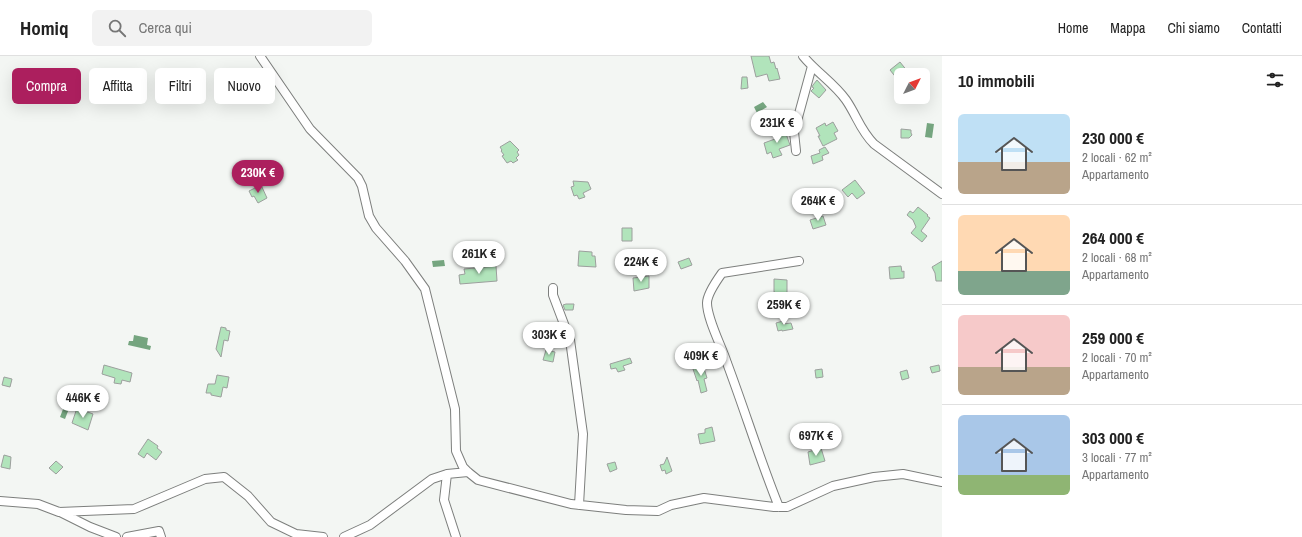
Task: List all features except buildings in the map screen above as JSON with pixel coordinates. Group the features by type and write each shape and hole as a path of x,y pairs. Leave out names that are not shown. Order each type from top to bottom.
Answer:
{"street":[{"path":"260,56 310,130 358,178 362,186 370,216 376,228 405,261 425,289 455,409 456,451 463,467 478,480 571,504 626,510 658,511 671,505 704,498 787,507 833,486 874,477 903,474 942,482"},
{"path":"803,56 846,100 861,128 874,144 942,194"},
{"path":"796,151 794,132 812,66"},
{"path":"779,507 762,466 727,362 711,321 706,302 713,286 722,273 799,261"},
{"path":"553,288 553,295 570,340 583,434 579,505"},
{"path":"344,537 370,525 432,479 447,474 468,472"},
{"path":"447,474 444,500 456,537"},
{"path":"59,512 134,509 205,479 224,477 248,496 271,522 296,534 323,537"},
{"path":"0,500 38,504 116,537"},
{"path":"127,537 159,530 161,537"}],"shaded area":[{"path":"763,102 767,107 757,113 754,107"},
{"path":"927,123 934,124 932,138 925,137"},
{"path":"444,260 445,266 433,267 432,261"},
{"path":"134,335 148,338 147,345 151,346 150,350 128,345 129,341 133,341"},
{"path":"65,404 70,406 65,419 60,417"}]}
